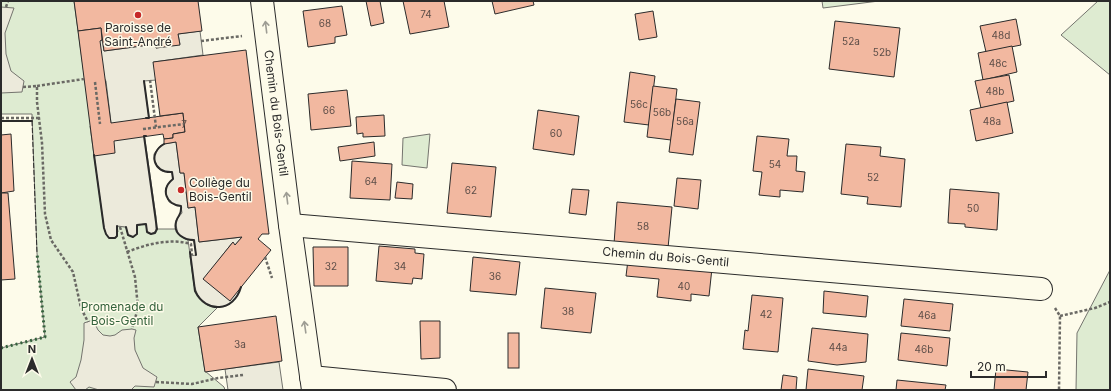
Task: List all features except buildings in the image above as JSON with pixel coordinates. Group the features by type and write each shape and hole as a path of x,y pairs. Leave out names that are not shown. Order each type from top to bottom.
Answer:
{"street":[{"name":"Chemin du Bois-Gentil","path":"262,1 311,378 445,390"},
{"name":"Chemin du Bois-Gentil","path":"290,224 1041,289"}],"path":[{"path":"6,7 8,1"},
{"path":"201,41 246,36"},
{"path":"23,87 84,79"},
{"path":"150,80 156,127"},
{"path":"95,82 100,124"},
{"path":"37,86 36,102 42,143 45,214 51,240 73,272 81,308 88,322"},
{"path":"1,118 38,118"},
{"path":"143,129 184,124"},
{"path":"120,227 135,277 138,308 132,329"},
{"path":"127,252 155,243 184,242 191,244 192,255"},
{"path":"1041,289 1060,316 1059,390"},
{"path":"1060,316 1095,308 1110,302"},
{"path":"156,382 192,384 218,378 243,375"}],"green space":[{"name":"Promenade du Bois-Gentil","path":"1,1 74,1 106,234 118,232 117,226 126,227 127,232 137,231 137,225 146,224 147,229 156,231 157,229 176,229 184,239 188,240 195,291 204,302 210,306 218,307 198,327 205,371 224,387 225,390 1,390 1,348 45,337 37,253 32,114 1,114"},
{"path":"822,1 879,1 823,8"},
{"path":"1098,1 1110,1 1110,75 1061,35"},
{"path":"430,134 427,168 402,165 403,138"},
{"path":"1110,270 1110,390 1076,390 1077,333"}],"shaded area":[{"path":"1,7 14,8 5,33 6,54 11,71 24,81 22,92 1,93"},
{"path":"200,31 203,55 154,62 156,80 144,81 149,118 142,119 156,217 156,231 151,234 147,232 146,224 137,225 137,234 133,237 128,235 126,227 117,226 117,236 115,238 109,238 104,228 90,126 111,123 106,81 80,43 102,40 104,51 156,44 156,48 180,44 178,34"},
{"path":"176,142 180,173 184,173 188,208 195,207 199,242 242,237 235,245 232,243 204,279 230,300 241,287 236,298 226,306 213,307 207,305 198,296 194,285 190,256 196,255 194,241 185,239 178,234 176,220 182,213 181,206 177,206 169,202 166,194 167,185 173,179 172,172 162,171 158,168 154,159 154,154 160,146"},
{"path":"93,320 98,330 103,335 115,335 122,330 136,330 134,338 135,350 143,368 157,377 154,387 135,386 131,390 99,390 89,387 85,390 76,390 70,382 76,377 81,360 84,340 84,323"},
{"path":"279,362 283,390 228,390 225,369"}],"hedge":[{"path":"1,348 45,337 37,253"}],"fence":[{"path":"32,121 37,253"}],"wall":[{"path":"144,81 149,118 146,118"},
{"path":"1,121 32,121"},
{"path":"126,227 128,235 133,237 137,234 137,225 146,224 147,232 151,234 155,233 157,229 144,136 146,136"},
{"path":"164,144 156,152 154,157 155,162 160,169 172,172 173,179 167,187 166,196 172,203 181,206 176,222 176,230 180,236 194,240 196,255"},
{"path":"94,155 104,228 109,238 115,238 117,236 117,226"},
{"path":"190,252 195,291 206,304 220,307 226,305 232,301 241,287"}],"place":[{"name":"Paroisse de Saint-André","path":"138,15"},
{"name":"Collège du Bois-Gentil","path":"181,190"}]}
